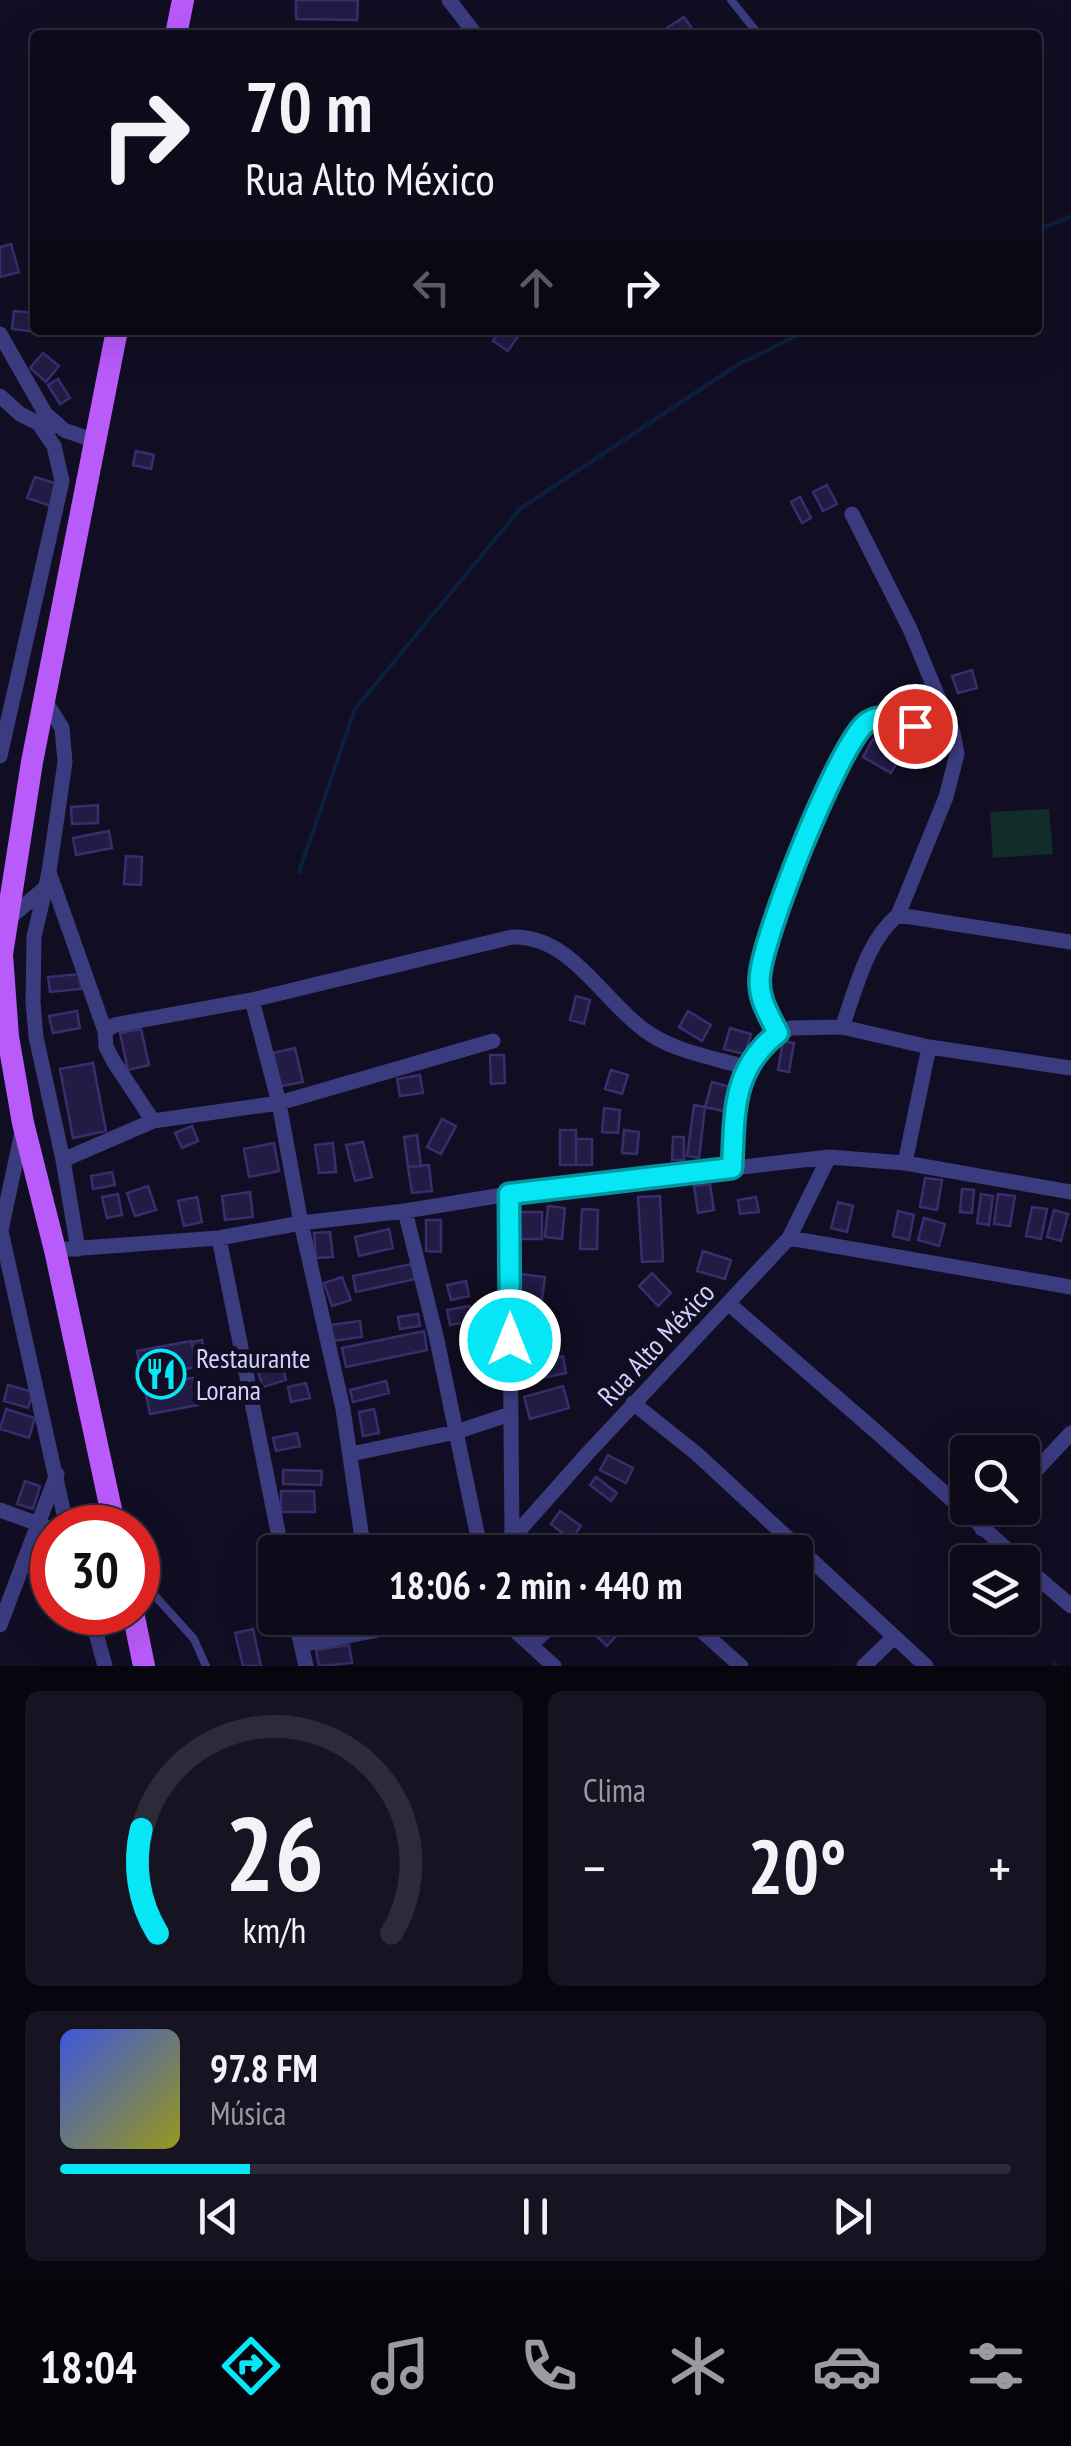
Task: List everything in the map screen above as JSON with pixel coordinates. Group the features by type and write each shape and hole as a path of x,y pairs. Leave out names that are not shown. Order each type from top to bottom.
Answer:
{"main road":[{"path":"177,30 183,0"},
{"path":"111,1505 66,1250 23,1124 4,1037 3,936 36,738 116,335"},
{"path":"138,1635 144,1666"}],"street":[{"path":"449,0 472,30"},
{"path":"0,334 37,402 64,430"},
{"path":"0,396 42,427 54,446 63,474 0,756"},
{"path":"42,427 95,441"},
{"path":"842,1027 868,958 886,926 898,915 946,797 957,754 953,734 910,629 852,514"},
{"path":"29,632 56,640"},
{"path":"44,699 62,728 66,746 47,880 34,937 33,1002 36,1038 63,1160 66,1250 219,1238 301,1222 406,1211 509,1194 829,1157 905,1163 1071,1192"},
{"path":"778,1033 763,1004 760,974 781,900 820,806 854,740 868,721 877,718 953,734"},
{"path":"6,732 36,738"},
{"path":"3,936 47,880"},
{"path":"47,880 105,1031 106,1048 153,1122"},
{"path":"898,915 1071,942"},
{"path":"105,1031 140,1018 252,1000 468,946 527,938 570,959 642,1029 659,1040 745,1067"},
{"path":"252,1000 279,1103 351,1454 362,1535"},
{"path":"732,1168 736,1113 745,1067 778,1033 807,1026 842,1027 929,1047 1071,1068"},
{"path":"63,1160 153,1122 279,1103 493,1041"},
{"path":"905,1163 929,1047"},
{"path":"23,1124 5,1184 1,1233 62,1505"},
{"name":"Rua Alto México","path":"516,1535 790,1238 829,1157"},
{"path":"509,1194 512,1535"},
{"path":"406,1211 478,1535"},
{"path":"219,1238 279,1535"},
{"path":"790,1238 1071,1287"},
{"path":"728,1303 1001,1545"},
{"path":"633,1404 697,1454 926,1666"},
{"path":"351,1454 456,1432 510,1414"},
{"path":"1040,1467 1068,1440"},
{"path":"49,1505 56,1474"},
{"path":"0,1510 30,1521"},
{"path":"982,1529 986,1525"},
{"path":"0,1625 30,1558"},
{"path":"1040,1579 1071,1606"},
{"path":"96,1635 105,1666"},
{"path":"299,1635 306,1666"},
{"path":"301,1645 335,1635"},
{"path":"521,1635 554,1666"},
{"path":"531,1644 541,1635"},
{"path":"706,1635 741,1666"},
{"path":"864,1666 894,1637"}],"lane":[{"path":"731,0 755,30"},
{"path":"160,1601 194,1639 206,1666"}],"green space":[{"path":"1049,809 1053,854 993,858 990,812"}],"building":[{"path":"296,0 358,0 357,20 296,19"},
{"path":"684,17 693,30 664,30"},
{"path":"11,244 19,272 0,277 0,247"},
{"path":"14,311 30,313 30,331 12,329"},
{"path":"497,335 519,335 508,351 493,341"},
{"path":"43,353 59,366 46,382 30,368"},
{"path":"58,379 70,398 60,404 48,385"},
{"path":"136,451 154,455 151,469 133,465"},
{"path":"35,477 58,484 51,506 27,498"},
{"path":"827,485 837,504 823,511 813,492"},
{"path":"800,497 811,518 802,523 791,502"},
{"path":"972,670 977,688 958,693 952,676"},
{"path":"873,739 901,755 891,773 863,757"},
{"path":"98,805 98,823 72,824 71,807"},
{"path":"109,831 112,848 76,855 73,838"},
{"path":"126,856 142,857 141,885 124,884"},
{"path":"79,974 81,989 50,992 48,977"},
{"path":"576,996 590,1000 584,1024 570,1020"},
{"path":"77,1011 80,1028 53,1033 49,1016"},
{"path":"688,1011 711,1025 702,1041 679,1027"},
{"path":"730,1028 751,1034 745,1054 724,1049"},
{"path":"141,1029 149,1065 128,1070 120,1033"},
{"path":"783,1041 794,1043 789,1072 778,1070"},
{"path":"295,1048 303,1082 281,1086 273,1053"},
{"path":"490,1055 504,1055 505,1083 491,1084"},
{"path":"93,1063 106,1131 73,1138 60,1069"},
{"path":"611,1070 628,1075 622,1094 605,1089"},
{"path":"420,1075 423,1093 400,1096 397,1079"},
{"path":"712,1082 734,1088 728,1112 705,1107"},
{"path":"694,1105 705,1107 699,1158 687,1156"},
{"path":"604,1108 620,1110 618,1133 602,1132"},
{"path":"442,1119 456,1126 441,1154 427,1147"},
{"path":"192,1126 198,1141 182,1148 175,1133"},
{"path":"560,1130 576,1130 576,1165 560,1165"},
{"path":"624,1130 639,1132 637,1154 622,1153"},
{"path":"417,1135 421,1166 408,1167 404,1137"},
{"path":"673,1137 684,1137 684,1160 672,1160"},
{"path":"576,1139 592,1139 592,1165 576,1165"},
{"path":"363,1142 372,1177 355,1181 346,1145"},
{"path":"274,1143 279,1171 249,1177 244,1149"},
{"path":"333,1143 336,1172 319,1173 315,1145"},
{"path":"429,1165 432,1191 412,1193 408,1167"},
{"path":"112,1172 115,1185 93,1189 91,1176"},
{"path":"925,1178 942,1180 937,1210 920,1207"},
{"path":"710,1184 714,1210 698,1213 694,1186"},
{"path":"148,1186 156,1210 135,1216 127,1193"},
{"path":"962,1189 974,1190 972,1213 960,1212"},
{"path":"250,1192 253,1217 225,1220 222,1196"},
{"path":"118,1194 122,1215 107,1218 102,1197"},
{"path":"981,1194 993,1196 989,1225 977,1223"},
{"path":"998,1194 1015,1196 1010,1226 994,1224"},
{"path":"660,1196 663,1261 642,1262 638,1197"},
{"path":"197,1197 202,1222 184,1226 178,1201"},
{"path":"756,1197 759,1212 740,1214 738,1200"},
{"path":"838,1202 853,1206 847,1232 831,1228"},
{"path":"548,1206 565,1208 562,1239 545,1237"},
{"path":"1032,1207 1047,1209 1041,1239 1026,1236"},
{"path":"582,1209 598,1210 597,1249 580,1249"},
{"path":"1054,1210 1068,1214 1061,1241 1047,1237"},
{"path":"898,1211 914,1215 909,1240 893,1236"},
{"path":"518,1212 542,1212 542,1239 518,1239"},
{"path":"924,1218 945,1224 939,1246 918,1240"},
{"path":"426,1220 441,1220 441,1252 426,1251"},
{"path":"389,1229 393,1248 359,1256 355,1237"},
{"path":"330,1232 333,1257 316,1258 314,1233"},
{"path":"703,1251 731,1260 725,1279 697,1271"},
{"path":"412,1264 415,1279 356,1292 353,1276"},
{"path":"652,1273 671,1293 658,1306 639,1286"},
{"path":"521,1274 545,1277 542,1299 518,1296"},
{"path":"342,1277 351,1300 332,1306 324,1283"},
{"path":"466,1281 469,1296 451,1300 447,1285"},
{"path":"522,1305 548,1308 547,1321 521,1318"},
{"path":"470,1306 473,1321 450,1325 447,1310"},
{"path":"418,1314 420,1326 400,1329 398,1317"},
{"path":"360,1321 362,1337 332,1341 330,1325"},
{"path":"424,1331 427,1350 346,1367 342,1348"},
{"path":"556,1338 560,1350 527,1360 523,1348"},
{"path":"202,1340 207,1366 197,1368 192,1342"},
{"name":"Restaurante Lorana","path":"191,1341 197,1367 179,1370 181,1380 193,1378 198,1405 150,1414 137,1351"},
{"path":"563,1356 566,1373 542,1378 538,1362"},
{"path":"281,1363 286,1380 263,1387 258,1371"},
{"path":"386,1381 389,1393 353,1402 350,1390"},
{"path":"306,1383 310,1398 291,1402 288,1387"},
{"path":"8,1385 33,1392 28,1408 4,1401"},
{"path":"563,1386 569,1408 530,1419 524,1397"},
{"path":"6,1409 35,1418 29,1438 0,1429"},
{"path":"374,1409 379,1433 363,1436 359,1412"},
{"path":"297,1433 300,1446 276,1451 273,1438"},
{"path":"608,1455 633,1468 626,1483 600,1470"},
{"path":"283,1470 322,1471 321,1485 283,1484"},
{"path":"596,1477 617,1493 611,1501 590,1485"},
{"path":"25,1481 40,1486 34,1505 30,1508 17,1504"},
{"path":"281,1491 314,1491 315,1512 281,1512"},
{"path":"560,1511 581,1526 575,1535 565,1535 551,1524"},
{"path":"253,1629 261,1666 243,1666 235,1633"},
{"path":"595,1635 617,1635 607,1646"},
{"path":"349,1645 352,1663 319,1666 316,1650"}],"waterway":[{"path":"1042,228 1071,216"},
{"path":"299,872 355,709 520,509 737,365 798,335"},
{"path":"1054,1662 1056,1666"}],"place":[{"name":"Restaurante Lorana","path":"161,1374"}],"route":[{"path":"510,1340 509,1194 732,1168 736,1113 745,1067 778,1033 763,1004 760,974 781,900 820,806 862,726 877,718 915,726"}]}
